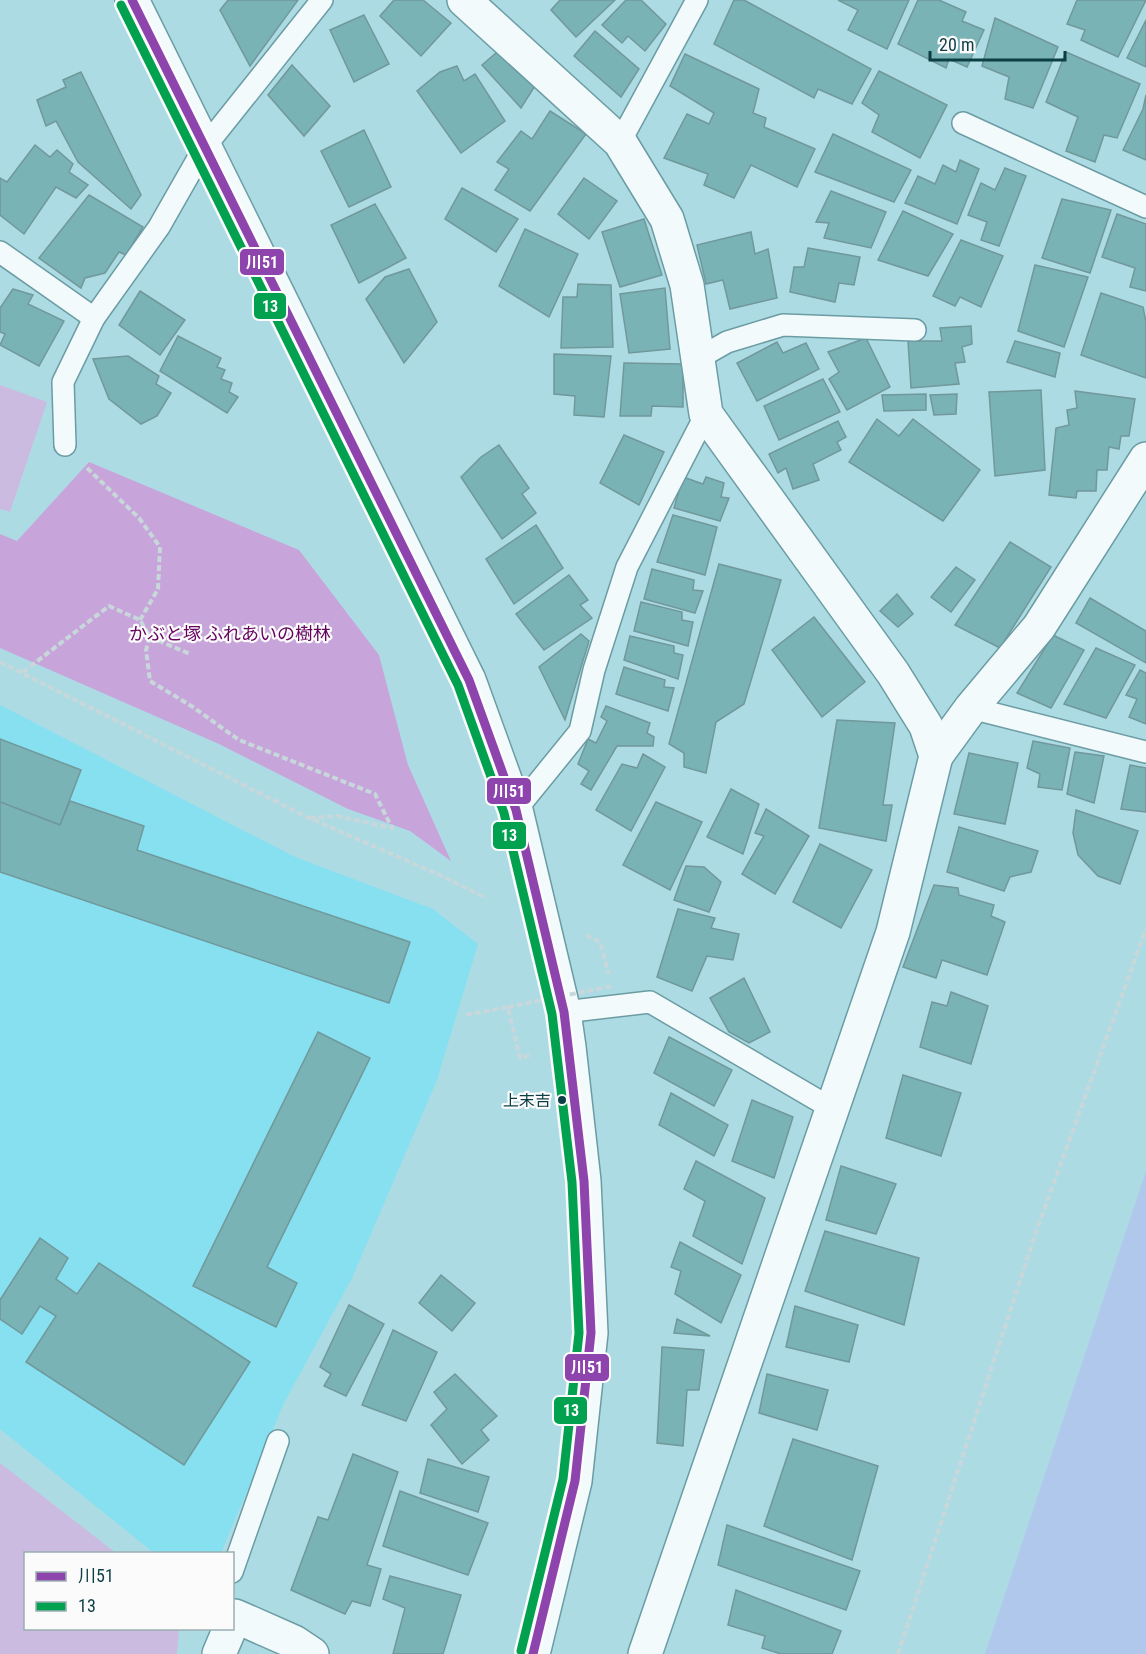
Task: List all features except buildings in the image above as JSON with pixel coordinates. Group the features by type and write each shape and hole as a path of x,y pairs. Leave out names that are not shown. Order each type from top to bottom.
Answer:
{"street":[{"path":"132,0 469,680 516,810 564,1012 584,1181 591,1333 575,1481 533,1654"},
{"path":"464,0 620,142 667,219 687,285 706,414 893,673 926,726 936,756"},
{"path":"645,1654 893,932 936,756 971,708 1039,627 1146,459"},
{"path":"234,1621 294,1642 312,1654"},
{"path":"219,1654 228,1630"}],"lane":[{"path":"65,445 63,382 94,318 159,227 204,148 322,0"},
{"path":"620,142 697,0"},
{"path":"963,123 1146,207"},
{"path":"0,252 94,318"},
{"path":"699,358 727,342 783,325 915,330"},
{"path":"516,810 580,731 594,670 627,567 706,414"},
{"path":"971,708 1146,752"},
{"path":"564,1012 650,1002 831,1108"},
{"path":"234,1566 278,1441"}],"path":[{"path":"65,445 139,518 160,548 158,589 140,620"},
{"path":"22,673 109,606 140,620 150,637 190,654"},
{"path":"150,637 146,650 150,681 194,707 239,740 375,794 392,828 337,816 309,818"},
{"path":"0,662 309,818 442,876 486,898"},
{"path":"898,1654 1036,1232 1146,929"},
{"path":"466,1015 612,987 600,942"},
{"path":"508,1007 520,1058"}],"shaded area":[{"path":"0,385 47,402 10,512 0,509"},
{"path":"0,705 295,857 433,909 478,944 437,1080 352,1278 284,1403 221,1552 153,1552 0,1429"},
{"path":"1146,1171 1146,1654 985,1654"},
{"path":"0,1463 115,1552 24,1552 24,1630 179,1630 177,1654 0,1654"}],"green space":[{"name":"かぶと塚 ふれあいの樹林","path":"89,462 299,550 379,655 408,765 451,861 410,831 348,809 219,744 0,648 0,534 17,541"}],"transit line":[{"name":"川51","path":"132,0 469,680 516,810 564,1012 584,1181 591,1333 575,1481 533,1654"},
{"name":"13","path":"121,5 458,685 504,813 552,1014 572,1182 579,1333 563,1479 521,1651"}],"place":[{"name":"上末吉","path":"562,1100"}]}
